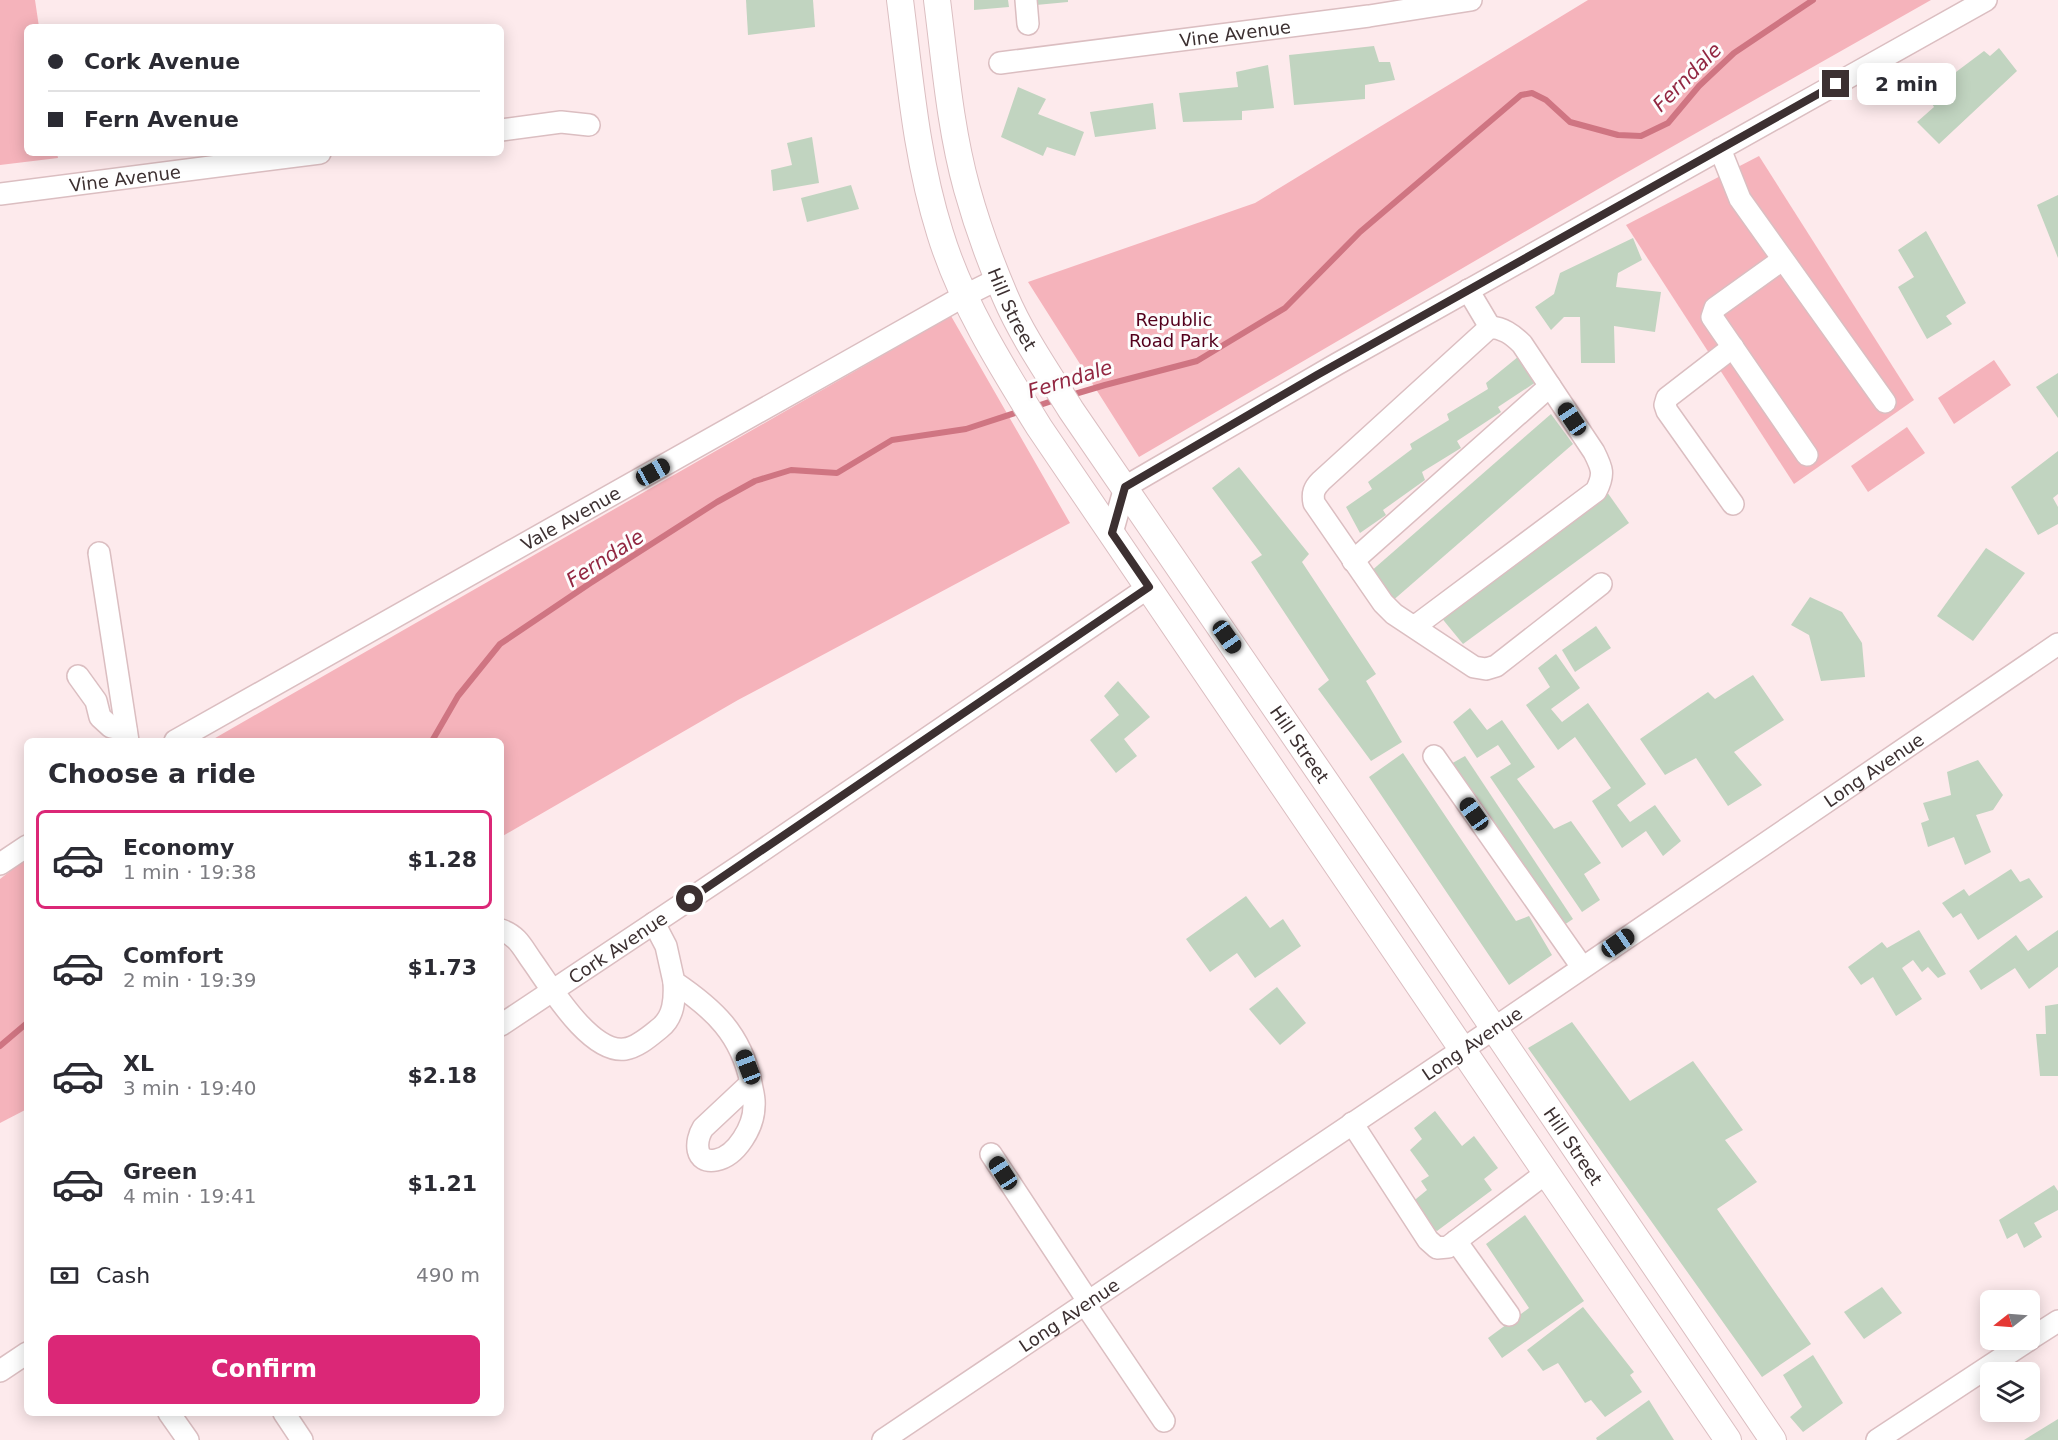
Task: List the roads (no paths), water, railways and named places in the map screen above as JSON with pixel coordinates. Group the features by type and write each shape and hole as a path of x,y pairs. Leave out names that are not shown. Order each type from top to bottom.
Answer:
{"main road":[{"name":"Hill Street","path":"900,0 920,153 940,234 964,296 1006,374 1039,427 1728,1440"},
{"name":"Hill Street","path":"937,0 964,177 986,249 998,279 1015,317 1036,354 1071,410 1773,1440"}],"street":[{"path":"1026,0 1028,24"},
{"name":"Vine Avenue","path":"1000,63 1369,16 1471,0"},
{"path":"1112,533 1125,487 1250,413 1986,0"},
{"path":"504,130 561,122 589,125"},
{"path":"1720,149 1740,199 1885,402"},
{"name":"Vine Avenue","path":"0,194 297,156"},
{"path":"1782,260 1715,308 1712,317 1807,455"},
{"name":"Vale Avenue","path":"180,738 964,296 998,279"},
{"path":"1468,290 1490,327"},
{"path":"1414,627 1596,490 1602,480 1602,468 1594,452 1518,339 1499,328 1490,327 1314,488 1314,503 1383,603 1394,614 1414,627 1474,666 1486,669 1496,666 1601,584"},
{"path":"1733,348 1667,398 1665,405 1733,504"},
{"path":"1353,561 1550,386"},
{"path":"99,553 127,736"},
{"name":"Cork Avenue","path":"504,1022 548,985 654,923 1149,587"},
{"name":"Long Avenue","path":"883,1440 1493,1029 2058,644"},
{"path":"78,676 96,701 100,717 111,727 127,736"},
{"path":"1434,756 1582,967"},
{"path":"0,864 24,848"},
{"path":"504,931 513,934 548,985 583,1027 599,1042 610,1048 624,1049 637,1045 663,1026 671,1013 675,1000 674,982 666,946 654,923"},
{"path":"674,982 716,1014 734,1036 748,1067 751,1083"},
{"path":"1352,1123 1428,1240 1437,1248 1448,1247 1546,1173"},
{"path":"991,1154 1164,1421"},
{"path":"1456,1241 1509,1315"},
{"path":"2040,1332 2058,1321"},
{"path":"1877,1440 1902,1433 2014,1350"},
{"path":"0,1371 24,1355"},
{"path":"171,1416 188,1440"},
{"path":"286,1416 302,1440"}],"waterway":[{"name":"Ferndale","path":"1068,396 1197,361 1285,308 1360,232 1521,95 1532,93 1546,100 1570,122 1618,135 1641,136 1668,123 1699,86 1734,53 1813,0"},
{"name":"Ferndale","path":"1034,407 1058,399"},
{"name":"Ferndale","path":"434,738 458,696 500,644 717,502 755,481 791,470 837,473 892,440 966,429 1021,411"},
{"name":"Ferndale","path":"0,1046 24,1026"}],"park label":[{"name":"Republic Road Park","path":"1174,329"}]}
